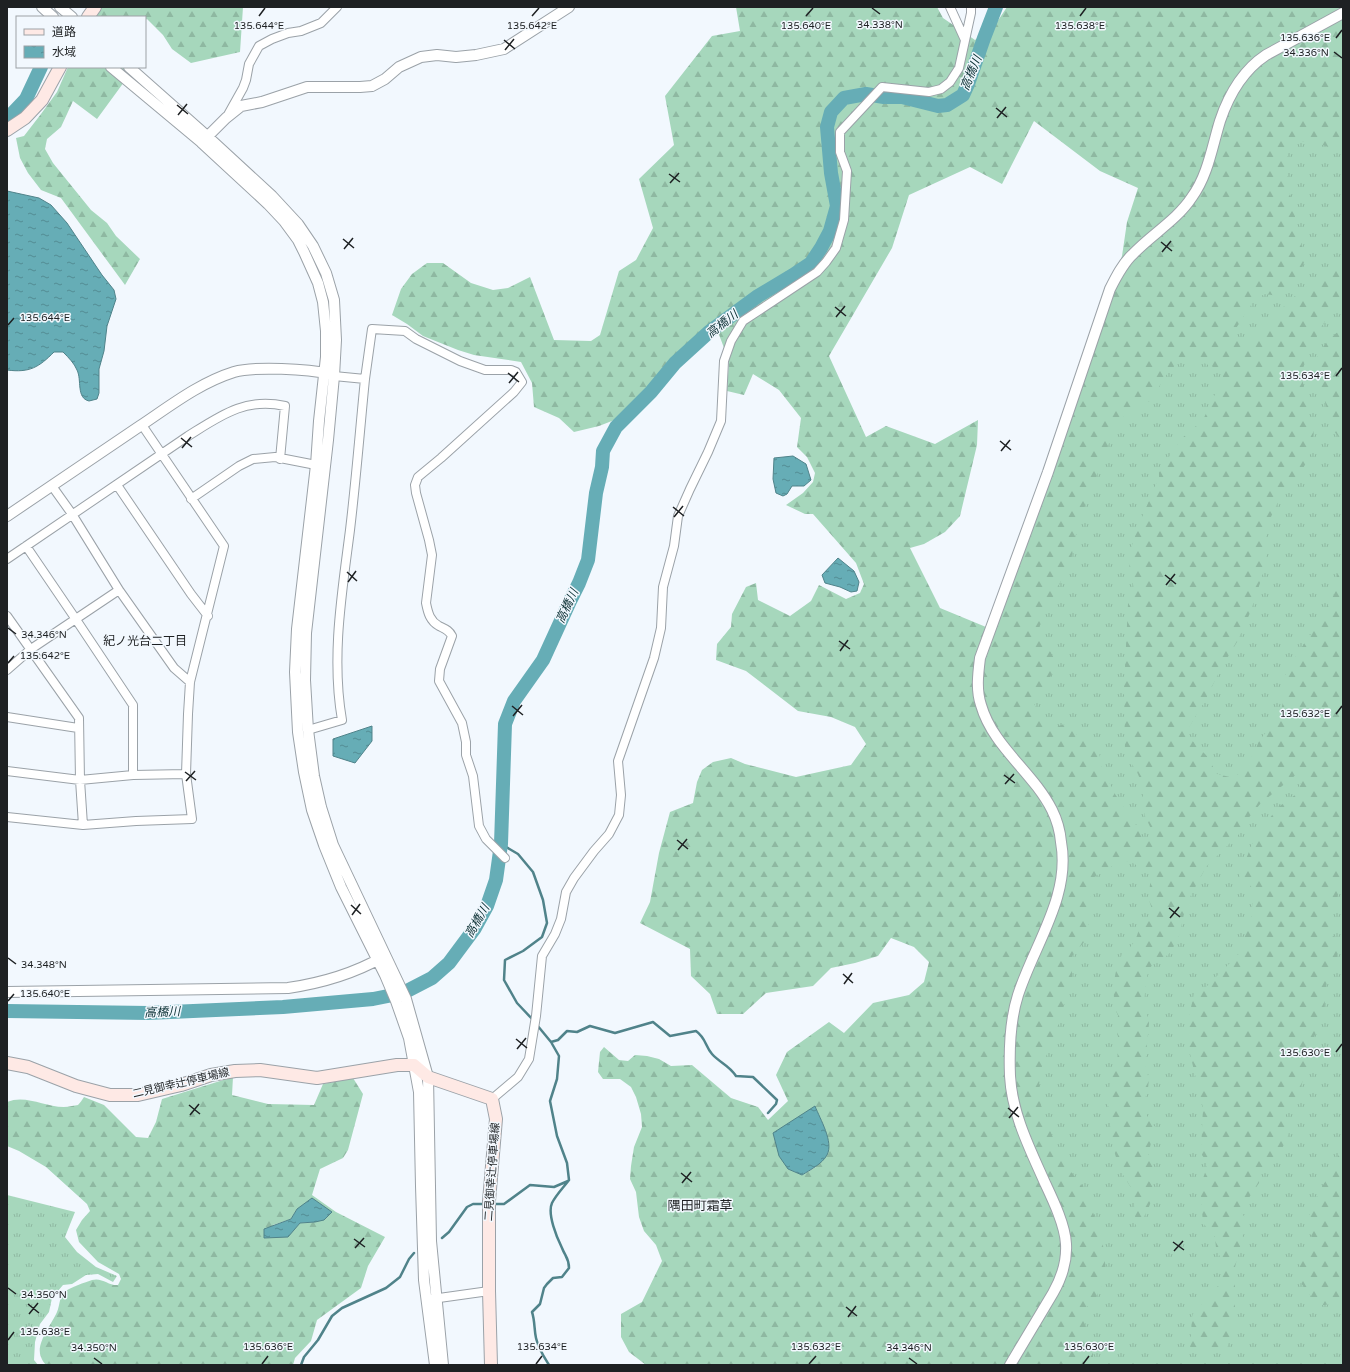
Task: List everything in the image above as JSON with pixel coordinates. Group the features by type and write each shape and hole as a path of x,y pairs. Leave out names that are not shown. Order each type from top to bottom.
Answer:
{"main road":[{"path":"89,16 95,7"},
{"path":"7,130 26,118 42,100 59,68"},
{"name":"二見御幸辻停車場線","path":"7,1063 28,1067 76,1086 110,1095 138,1095 181,1085 211,1075 235,1071 260,1070 318,1078 397,1065 414,1065"},
{"path":"414,1065 428,1077 492,1099"},
{"name":"二見御幸辻停車場線","path":"491,1365 489,1204 496,1119 492,1099"}],"street":[{"path":"42,7 53,16"},
{"path":"60,7 71,16"},
{"path":"226,118 240,94 246,80 249,64 259,46 288,33 301,31 322,23 337,7"},
{"path":"204,140 226,118 241,106 262,102 307,87 372,86 385,79 399,67 421,56 437,55 456,57 476,55 504,49 569,7"},
{"path":"950,7 965,40"},
{"path":"492,1099 518,1077 529,1059 536,1016 542,956 555,934 561,919 566,892 578,872 609,834 619,815 621,795 618,761 654,658 661,628 663,587 674,546 678,516 721,421 724,361 731,341 744,321 817,272 836,248 844,220 847,171 840,152 840,132 882,86 929,92 941,89 950,82 959,68 971,7"},
{"path":"1010,1365 1058,1284 1065,1258 1066,1243 1054,1202 1023,1133 1016,1110 1010,1083 1009,1055 1012,1022 1017,997 1056,901 1063,866 1062,845 1059,829 1052,810 1041,792 998,739 981,706 978,684 980,658 1048,472 1110,289 1119,272 1132,255 1178,214 1200,185 1208,165 1220,121 1230,94 1250,67 1266,55 1343,12"},
{"path":"112,68 128,82 204,140 272,196 298,224 312,246 326,274 334,300 336,340 334,376 306,633 305,680 308,730 314,776 321,807 334,845 401,1000 428,1077 431,1299 435,1365"},
{"path":"131,69 284,221 301,246 318,283 323,302 326,331 326,357 316,465 297,629 295,672 298,732 312,810 324,846 341,887 382,958"},
{"path":"308,730 342,720 338,698 337,643 365,379 372,329 405,332 460,361 485,370 511,370 516,372 522,382 514,392 418,477 415,486 432,554 426,603 431,619 437,625 450,632 452,636 440,669 439,681 462,723 466,742 466,755 473,776 480,826 486,839 505,858"},
{"path":"7,516 210,380 234,372 270,369 324,373 334,376 365,379"},
{"path":"7,559 217,417 229,411 263,403 273,403 285,406 280,459"},
{"path":"7,817 83,825 192,819 186,774 190,682 208,616 224,546 142,425"},
{"path":"191,499 246,462 253,459 275,457 316,465"},
{"path":"117,485 191,594 208,616"},
{"path":"52,486 72,514 119,590 174,668 190,682"},
{"path":"26,546 76,618 133,705 133,775"},
{"path":"7,670 31,649 119,590"},
{"path":"7,616 79,718 78,728 83,825"},
{"path":"7,717 78,728"},
{"path":"7,771 80,780 133,775 186,774"},
{"path":"7,992 288,988 322,982 350,973 382,958"},
{"path":"401,1000 419,1092 422,1229 431,1299 444,1365"},
{"path":"431,1299 489,1292"}],"green space":[{"path":"100,7 243,7 240,52 191,63 172,49 163,35 146,20 146,16 95,16"},
{"path":"736,7 937,7 943,18 975,40 997,22 1007,7 1343,7 1343,150 1309,142 1297,141 1292,146 1287,156 1287,181 1305,260 1299,275 1278,296 1265,294 1255,299 1233,333 1248,344 1255,334 1289,301 1325,273 1331,272 1343,257 1343,307 1332,313 1325,321 1301,371 1308,413 1314,430 1309,459 1292,484 1283,491 1270,519 1264,547 1267,557 1250,613 1237,642 1220,670 1205,701 1186,732 1207,756 1217,774 1234,778 1245,768 1259,741 1280,715 1285,693 1286,670 1318,624 1335,592 1338,569 1343,559 1343,891 1338,894 1337,899 1330,904 1327,909 1327,916 1331,931 1339,947 1337,955 1339,967 1328,979 1325,992 1325,1018 1314,1037 1306,1073 1297,1097 1292,1102 1284,1118 1289,1130 1287,1139 1270,1170 1260,1173 1259,1183 1240,1211 1247,1220 1235,1267 1235,1313 1232,1333 1227,1348 1190,1349 1192,1317 1195,1309 1207,1300 1214,1292 1225,1268 1216,1248 1215,1237 1203,1223 1200,1187 1207,1167 1201,1149 1203,1108 1186,1037 1187,1025 1194,994 1204,989 1238,955 1251,917 1254,889 1239,876 1253,842 1277,808 1295,795 1302,780 1302,770 1261,803 1246,821 1239,834 1206,867 1189,899 1178,940 1168,955 1155,961 1148,971 1144,1002 1149,1023 1145,1066 1149,1079 1143,1106 1147,1116 1155,1127 1148,1155 1154,1167 1149,1181 1154,1188 1148,1209 1136,1228 1133,1191 1120,1170 1115,1154 1108,1105 1110,1081 1117,1062 1119,1040 1117,1033 1118,1015 1113,1006 1113,986 1122,954 1128,950 1135,941 1140,927 1150,915 1152,909 1148,897 1151,875 1136,864 1126,861 1114,865 1094,877 1088,917 1089,929 1092,933 1072,956 1072,981 1064,1003 1057,1030 1042,1066 1039,1085 1041,1105 1055,1143 1063,1162 1084,1188 1102,1237 1106,1271 1102,1285 1094,1301 1083,1310 1085,1325 1093,1345 1093,1365 646,1365 629,1352 621,1337 621,1314 642,1302 662,1261 656,1245 644,1231 639,1217 636,1192 630,1179 634,1147 642,1127 641,1114 636,1097 631,1087 620,1079 603,1079 598,1072 600,1052 604,1047 619,1060 628,1061 635,1055 659,1059 671,1066 692,1065 731,1098 758,1107 768,1120 788,1101 776,1075 787,1052 829,1022 844,1033 873,1003 909,995 924,982 929,962 914,947 891,938 878,956 831,968 813,986 766,993 743,1014 717,1014 710,994 691,976 690,949 640,923 650,902 659,853 670,812 693,803 697,782 702,770 713,762 731,758 745,764 796,777 851,765 866,744 855,727 831,717 798,711 746,671 716,660 717,644 731,627 732,614 746,587 756,583 758,600 790,616 811,601 819,585 846,599 860,593 864,584 856,563 813,514 805,514 786,505 803,493 813,482 815,473 807,457 797,447 801,418 779,390 753,374 744,395 727,391 729,361 718,332 680,365 640,410 599,426 574,432 559,418 534,407 532,383 521,362 474,355 458,350 423,336 392,315 401,289 412,274 427,263 443,263 471,283 493,290 508,288 530,277 554,340 591,341 600,335 619,271 636,260 653,228 639,179 674,145 665,96 712,36 740,31","holes":["1034,121 1100,171 1138,188 1127,222 1122,256 986,627 940,608 910,548 924,544 945,532 960,516 977,445 978,420 935,444 886,426 866,437 829,356 892,248 909,195 970,167 1002,184","1193,360 1201,362 1212,366 1222,373 1223,378 1203,420 1181,439 1159,472 1159,477 1137,529 1128,559 1134,589 1128,604 1124,687 1125,753 1137,772 1144,788 1142,801 1145,816 1153,833 1150,841 1144,842 1140,831 1115,794 1102,768 1097,742 1082,739 1064,724 1048,730 1033,702 1058,665 1044,640 1039,627 1071,560 1078,524 1114,430 1125,415 1150,401 1169,371 1178,363","816,1167 802,1175 788,1169"]},
{"path":"68,68 134,68 97,119 73,101 61,127 47,139 45,149 53,163 91,210 107,223 116,236 140,259 125,285 61,198 41,190 28,173 20,158 16,138 24,136 57,92"},
{"path":"1343,74 1343,1365 1016,1365 1028,1132 982,676 1255,152"},
{"path":"1343,323 1343,442 1333,430 1321,388 1317,356 1328,340 1340,330"},
{"path":"233,1077 232,1095 268,1104 314,1105 323,1084 353,1078 363,1094 348,1150 343,1158 320,1169 312,1195 336,1212 385,1237 368,1266 361,1288 317,1320 311,1341 295,1358 293,1365 46,1365 42,1359 40,1346 57,1312 64,1292 73,1287 96,1279 118,1285 121,1279 119,1274 98,1262 79,1242 76,1230 90,1211 87,1204 46,1167 19,1151 7,1146 7,1102 23,1100 64,1107 78,1105 84,1097 104,1105 136,1137 148,1138 156,1122 162,1099","holes":["297,1209 315,1222 300,1223 287,1237 273,1225 291,1219"]},
{"path":"1343,1145 1343,1296 1330,1304 1318,1306 1301,1283 1299,1258 1313,1245 1313,1240 1308,1228 1310,1214 1319,1191 1331,1173"},
{"path":"7,1195 75,1212 65,1237 77,1252 96,1267 117,1276 113,1282 98,1274 86,1275 72,1284 63,1285 52,1298 49,1312 40,1324 35,1342 34,1360 38,1365 7,1365"}],"water":[{"path":"7,191 39,198 51,205 67,223 102,275 114,290 116,299 107,326 104,351 99,369 99,393 97,399 89,401 82,396 77,370 63,352 54,352 44,362 28,370 7,370"},
{"path":"793,456 806,464 811,480 804,486 792,486 787,494 783,496 776,493 773,479 774,458"},
{"path":"838,558 854,571 859,582 857,591 851,592 825,583 822,575"},
{"path":"372,726 372,741 355,763 333,756 333,739"},
{"path":"815,1106 826,1130 829,1150 822,1161 802,1175 788,1169 779,1156 773,1133"},
{"path":"312,1198 332,1212 324,1220 300,1223 288,1237 264,1238 264,1229 291,1219 297,1209"}],"waterway":[{"name":"高橋川","path":"7,1011 148,1013 283,1007 373,999 403,993 432,978 449,963 475,928 487,906 496,880 501,844 505,724 514,701 543,660 579,583 588,560 596,493 602,467 603,451 616,427 651,392 675,363 709,332 758,296 811,263 830,231 837,206 831,173 827,127 831,112 844,98 866,94 884,97 902,97 938,106 947,105 963,95 996,7"},
{"path":"7,119 26,99 41,68"},
{"path":"501,844 518,854 533,872 543,900 547,923 542,937 523,951 505,960 504,980 517,1003 534,1021"},
{"path":"551,1042 558,1040 567,1031 577,1032 590,1026 615,1033 653,1022 670,1036 696,1031 702,1036 712,1054 736,1076 753,1077 777,1100 776,1104 768,1113"},
{"path":"537,1025 551,1042 559,1056 557,1079 550,1101 557,1136 567,1163 569,1180 552,1203 551,1208 555,1232 568,1259 569,1268 562,1277 553,1278 547,1284 544,1288 540,1304 532,1312 537,1342 549,1365"},
{"path":"493,1204 504,1204 530,1185 554,1187 568,1181"},
{"path":"442,1238 449,1232 467,1207 473,1204 486,1204"},
{"path":"301,1365 304,1357 318,1340 332,1316 342,1308 386,1288 400,1277 409,1259 414,1253"}],"district":[{"name":"紀ノ光台二丁目","path":"145,641"},
{"name":"隅田町霜草","path":"700,1206"}]}
